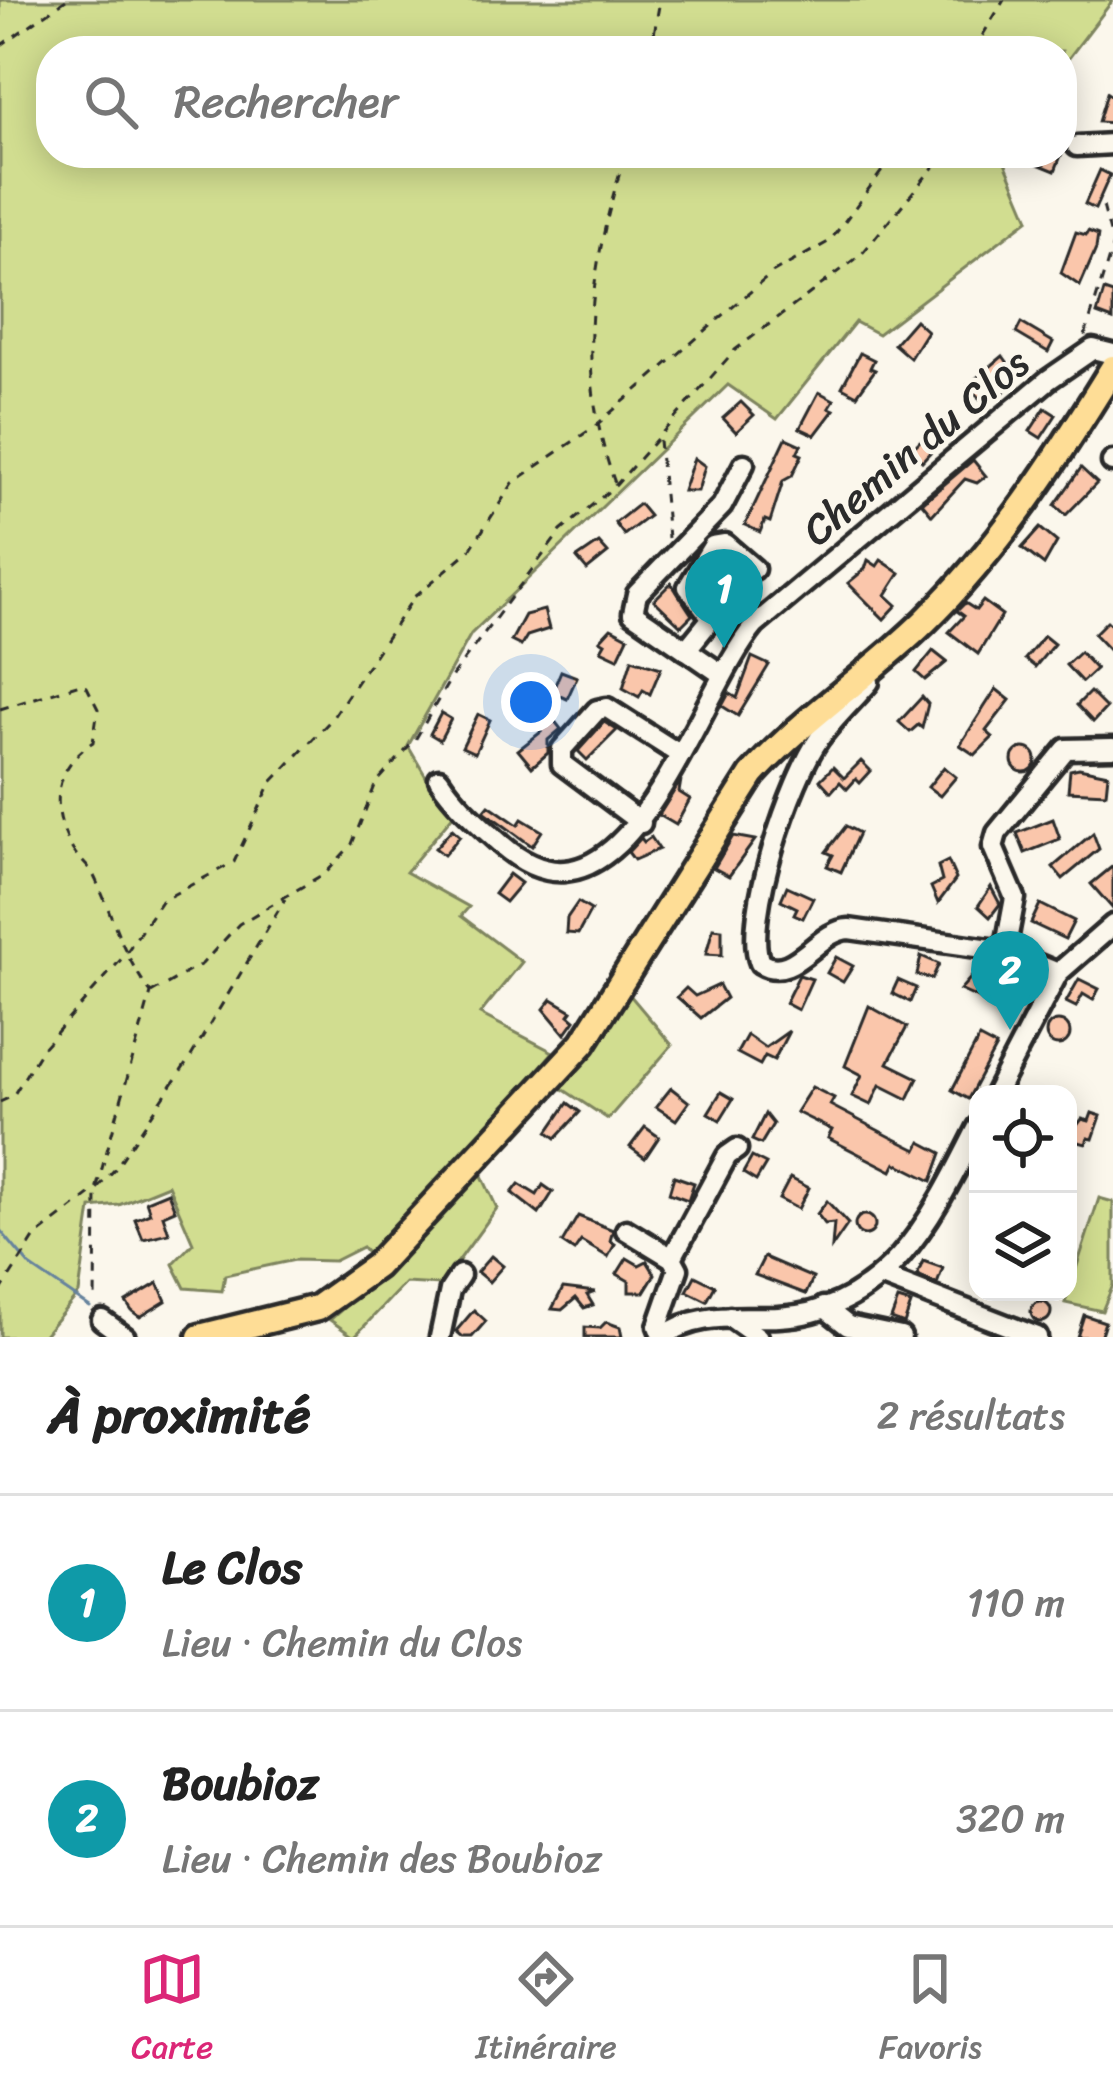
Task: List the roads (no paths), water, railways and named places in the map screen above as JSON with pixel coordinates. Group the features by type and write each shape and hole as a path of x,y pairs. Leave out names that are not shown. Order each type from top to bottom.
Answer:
{"main road":[{"path":"200,1337 317,1308 376,1266 583,1042 752,775 782,742 920,626 995,546 1113,368"}],"street":[{"path":"1077,146 1113,144"},
{"name":"Chemin du Clos","path":"439,778 453,800 521,861 548,873 583,872 641,823 720,673 755,625 955,455 1077,360 1093,350 1113,354"},
{"path":"720,673 633,613 637,594 722,506 744,464"},
{"path":"686,650 712,618 688,587 712,546 725,544 754,569"},
{"path":"869,669 870,680 818,741 790,799 760,901 754,939 760,963 773,969 787,966 839,929 1005,951 1058,973"},
{"path":"641,823 562,764 562,749 597,710 608,708 679,754"},
{"path":"1005,951 1015,898 993,847 997,833 1066,749 1113,748"},
{"path":"1000,1085 1058,973 1113,925"},
{"path":"737,1149 727,1156 672,1258 677,1281 658,1326 662,1337 703,1318 782,1317 824,1307 880,1276 921,1236 969,1144"},
{"path":"626,1229 672,1258"},
{"path":"440,1337 450,1290 460,1275"},
{"path":"880,1276 1037,1337"},
{"path":"824,1307 848,1326 902,1337"},
{"path":"730,1317 758,1337"},
{"path":"102,1320 125,1337"}],"waterway":[{"path":"0,1230 30,1266 90,1307"}],"place":[{"name":"Le Clos","path":"724,648"},
{"name":"Boubioz","path":"1010,1030"}]}
